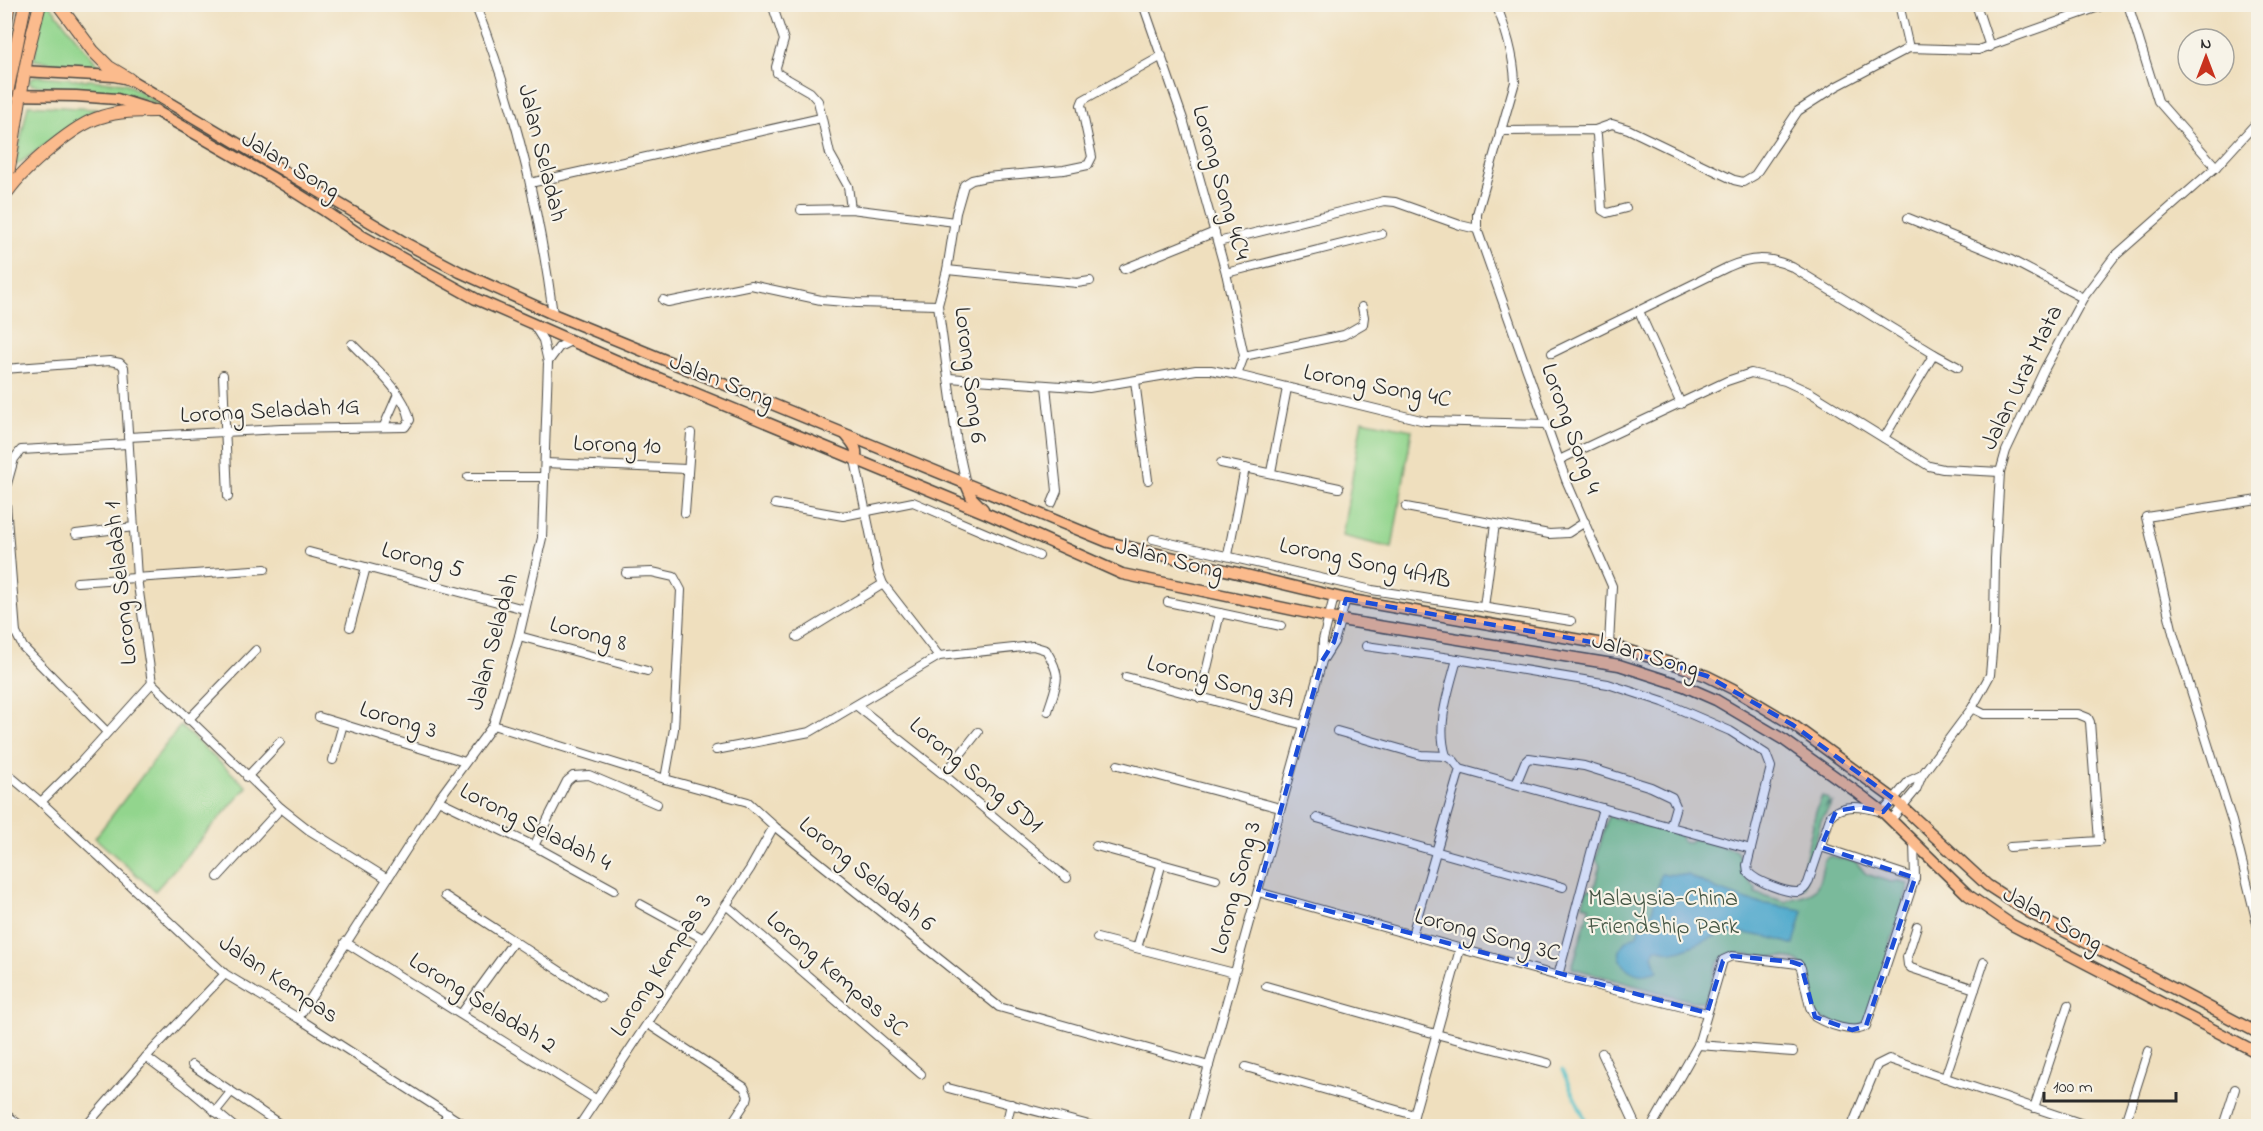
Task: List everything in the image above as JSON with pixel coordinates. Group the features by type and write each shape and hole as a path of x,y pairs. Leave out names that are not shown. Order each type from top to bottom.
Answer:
{"highway":[{"path":"4,33 9,4"},
{"path":"4,108 25,4"},
{"path":"5,197 24,71 40,4"},
{"path":"58,4 93,51 109,67 129,79"},
{"path":"4,64 19,62 27,55"},
{"path":"5,197 27,168 98,117 156,111"},
{"path":"4,131 13,142"}],"main road":[{"name":"Jalan Song","path":"4,70 114,76 129,79 409,245 460,272 553,314 1108,542 1334,597 1609,645 1677,665 1733,689 1792,725 1898,803 1987,885 2013,902 2259,1033"},
{"name":"Jalan Song","path":"4,95 117,99 156,111 271,177 362,236 476,299 571,341 990,515 1122,574 1329,618 1619,665 1684,686 1716,700 1784,740 1887,816 1968,895 2012,925 2259,1053"},
{"path":"846,435 856,448 855,460"},
{"path":"966,484 972,498 990,515"}],"street":[{"name":"Jalan Seladah","path":"475,4 497,60 513,111 543,245 553,314"},
{"path":"772,4 784,40 776,67 777,73 810,92 818,101 830,154 848,186 851,209"},
{"name":"Lorong Song 4C4","path":"1143,4 1183,119 1226,273 1244,356 1238,375"},
{"path":"1218,242 1384,201 1395,201 1477,229 1477,214 1515,82 1512,54 1496,4"},
{"path":"1899,4 1910,48"},
{"path":"1976,4 1990,47"},
{"path":"1500,131 1595,130 1605,125 1617,125 1734,180 1743,182 1755,175 1793,117 1809,104 1837,86 1910,48 1966,51 1990,47 2107,4"},
{"path":"2128,4 2157,101 2216,167"},
{"name":"Lorong Song 6","path":"966,484 957,443 938,306 964,185 972,180 998,175 1064,170 1088,165 1092,157 1081,105 1083,100 1162,56"},
{"path":"530,183 821,118"},
{"name":"Jalan Urat Mata","path":"1887,816 1898,803 1909,782 1922,775 1972,708 1986,684 1992,663 1995,559 2001,472 2006,451 2027,405 2083,298 2103,270 2127,245 2216,167 2259,121"},
{"path":"1595,130 1602,210 1607,213 1626,208"},
{"path":"801,210 851,209 955,222"},
{"path":"1908,218 2011,260 2083,298"},
{"name":"Lorong Song 4","path":"1477,229 1566,480 1614,591 1609,645"},
{"path":"1124,269 1215,232"},
{"path":"1226,273 1382,234"},
{"path":"1552,353 1741,262 1761,258 1792,267 1958,367"},
{"path":"947,270 1077,283 1090,281"},
{"path":"663,300 668,302 751,285 821,300 938,306"},
{"path":"1244,356 1344,335 1363,324 1362,307"},
{"path":"1640,311 1681,404"},
{"name":"Jalan Seladah","path":"298,1018 386,878 438,800 493,725 519,636 542,538 548,362 543,340 533,324"},
{"path":"548,362 559,347 571,341"},
{"path":"352,344 398,394 384,426"},
{"path":"1884,438 1934,354"},
{"name":"Lorong Seladah 1","path":"4,369 110,361 120,363 125,372 137,578 152,683 281,808 309,830 386,878"},
{"name":"Lorong Song 4C","path":"949,378 1089,388 1196,370 1211,370 1425,421 1546,424"},
{"path":"1559,460 1738,377 1758,373 1804,389 1923,463 1935,468 2001,472"},
{"path":"223,375 228,497"},
{"path":"1135,381 1148,480"},
{"path":"1046,386 1057,491 1052,503"},
{"path":"1271,472 1287,388"},
{"name":"Lorong Seladah 1G","path":"108,732 23,647 16,633 5,491 14,459 21,450 281,429 405,427 410,420 405,404 398,394"},
{"path":"685,513 691,433"},
{"path":"855,460 878,571 883,584 939,656"},
{"name":"Lorong 10","path":"545,463 687,469"},
{"path":"1221,463 1339,488"},
{"path":"1228,555 1245,468"},
{"path":"468,477 544,477"},
{"path":"2259,500 2146,517 2173,633 2232,821 2259,927"},
{"path":"775,504 843,516 913,502 1039,556"},
{"path":"1406,507 1561,535 1585,522"},
{"path":"1484,607 1495,524"},
{"path":"76,534 134,527"},
{"name":"Lorong Song 4A1B","path":"1153,539 1372,590 1571,621"},
{"name":"Lorong 5","path":"309,552 524,609"},
{"path":"350,627 366,567"},
{"path":"77,582 264,569"},
{"path":"626,573 652,573 674,577 681,590 674,729 665,779"},
{"path":"797,637 883,584"},
{"name":"Lorong Song 3","path":"1192,1126 1322,661 1323,640 1334,597"},
{"name":"Lorong Song 3","path":"1322,661 1334,642 1346,599"},
{"path":"1168,602 1281,626"},
{"path":"1200,698 1220,613"},
{"name":"Lorong 8","path":"519,636 647,671"},
{"path":"716,750 810,732 939,656 1033,646 1046,650 1058,678 1048,711"},
{"path":"1366,646 1608,684 1663,702 1730,730 1766,754 1771,767 1747,865 1752,878 1759,882 1799,892 1804,889 1831,815 1836,811 1843,808 1860,807 1887,816"},
{"path":"188,720 256,650"},
{"path":"1457,659 1444,714 1443,742 1446,756 1460,769 1751,849"},
{"name":"Lorong Song 3A","path":"1126,677 1304,725"},
{"path":"41,802 81,762 152,683"},
{"name":"Lorong Song 5D1","path":"857,706 1067,878"},
{"path":"1972,708 1984,714 2079,714 2088,718 2090,722 2099,841 2010,847"},
{"name":"Lorong 3","path":"319,717 465,762"},
{"path":"333,760 343,724"},
{"name":"Lorong Seladah 6","path":"493,725 665,779 748,802 774,826 999,1007 1209,1066"},
{"path":"1337,731 1421,754 1446,756"},
{"path":"944,775 978,732"},
{"path":"247,777 280,742"},
{"path":"1516,784 1529,758 1584,766 1651,787 1672,797 1676,806 1670,827"},
{"path":"1118,765 1280,808"},
{"path":"1412,935 1460,769"},
{"name":"Jalan Kempas","path":"4,771 41,802 225,974 466,1126"},
{"path":"534,846 567,781 573,776 588,776 657,804"},
{"name":"Lorong Seladah 4","path":"438,800 534,846 614,890"},
{"path":"218,877 281,808"},
{"path":"1558,976 1603,808"},
{"path":"1317,818 1563,887"},
{"name":"Lorong Kempas 3","path":"579,1126 750,869 774,826"},
{"path":"1652,1126 1698,1045 1724,960 1732,956 1798,964 1802,968 1810,1007 1815,1017 1852,1030 1864,1028 1916,878 1914,842"},
{"path":"1096,846 1161,866 1216,879"},
{"path":"1821,847 1916,878"},
{"path":"1137,948 1161,866"},
{"name":"Lorong Song 3C","path":"1258,892 1558,976 1707,1013"},
{"path":"445,896 601,998"},
{"path":"640,904 704,939"},
{"name":"Lorong Kempas 3C","path":"726,905 921,1074"},
{"path":"1917,926 1907,957 1911,968 1975,989"},
{"path":"1097,938 1234,973"},
{"path":"461,1014 514,941"},
{"name":"Lorong Seladah 2","path":"345,942 597,1100"},
{"path":"1410,1126 1460,949"},
{"path":"1946,1078 1984,963"},
{"path":"86,1126 146,1057 225,974"},
{"path":"1266,986 1548,1063"},
{"path":"2034,1108 2068,1005"},
{"path":"648,1024 744,1087 748,1096 747,1100 730,1126"},
{"path":"1698,1045 1792,1052"},
{"path":"2124,1126 2148,1051"},
{"path":"1602,1053 1636,1126"},
{"path":"146,1057 233,1126"},
{"path":"1852,1126 1873,1072 1877,1065 1889,1059 2089,1126"},
{"path":"192,1065 278,1123"},
{"path":"1246,1068 1414,1115"},
{"path":"948,1088 1093,1126"},
{"path":"2223,1126 2235,1089"},
{"path":"216,1112 231,1092"},
{"path":"1006,1126 1011,1104"},
{"path":"4,1113 21,1126"},
{"path":"441,1126 448,1114"},
{"path":"216,1126 223,1119"}],"highlighted area":[{"path":"1346,599 1609,645 1707,676 1793,725 1894,799 1883,812 1860,807 1836,811 1821,847 1915,878 1866,1026 1852,1030 1815,1017 1801,965 1792,962 1732,956 1723,961 1707,1013 1258,892 1322,661 1334,642"}],"green space":[{"path":"44,5 50,5 101,69 34,60"},
{"path":"39,76 125,83 171,110 132,95 32,85 29,81"},
{"path":"28,105 96,109 15,166"},
{"path":"1362,420 1412,430 1392,548 1342,536"},
{"path":"180,726 247,787 155,891 95,838"},
{"path":"1822,796 1830,800 1826,806 1832,803 1821,820 1804,887 1799,888 1816,811"},
{"name":"Malaysia-China Friendship Park","path":"1608,816 1681,835 1682,841 1689,842 1694,839 1737,851 1744,865 1745,877 1756,888 1755,893 1786,902 1810,894 1814,890 1819,881 1824,860 1830,856 1856,862 1866,874 1890,882 1900,881 1909,885 1866,1021 1854,1029 1820,1018 1814,1013 1801,963 1791,958 1734,953 1726,955 1717,965 1703,1001 1692,1001 1572,968 1590,907 1583,904 1586,891 1594,888 1600,866 1596,859"}],"water":[{"path":"1661,874 1688,875 1718,890 1753,902 1803,910 1794,945 1772,938 1738,932 1721,934 1682,950 1672,952 1656,948 1653,955 1658,971 1639,974 1629,970 1620,957 1621,947 1637,935 1639,928 1652,912"}],"waterway":[{"path":"1562,1070 1588,1126"}]}
